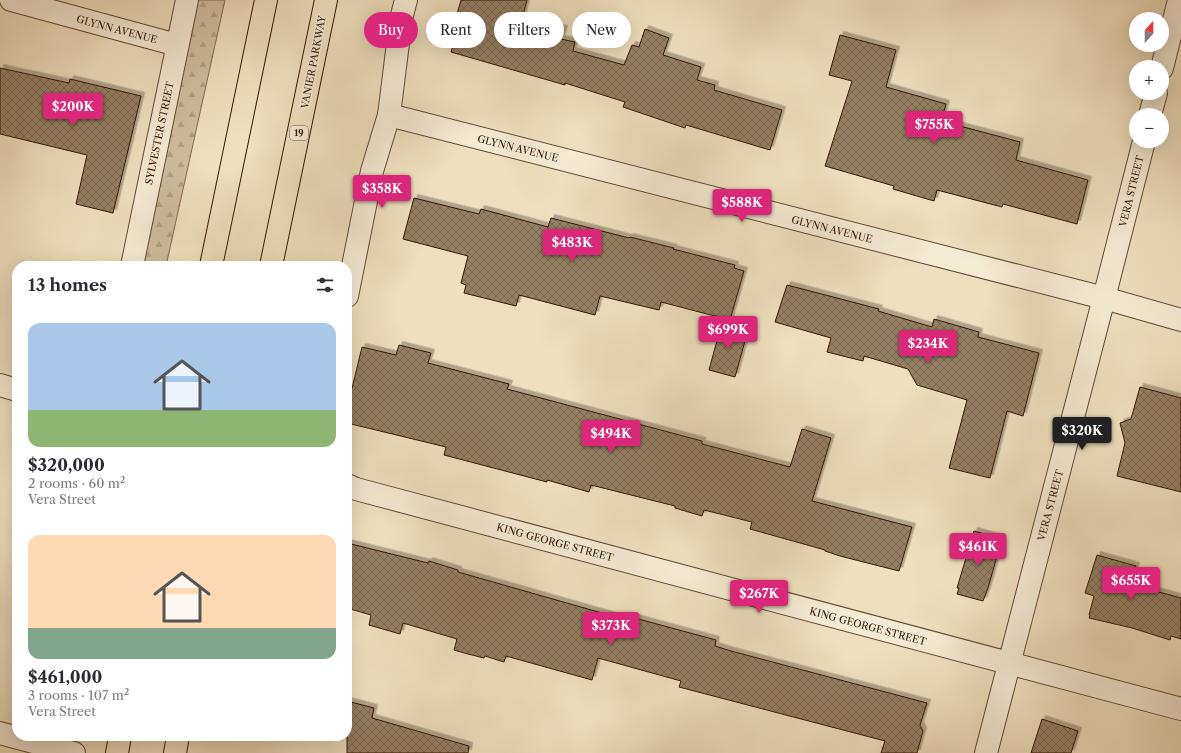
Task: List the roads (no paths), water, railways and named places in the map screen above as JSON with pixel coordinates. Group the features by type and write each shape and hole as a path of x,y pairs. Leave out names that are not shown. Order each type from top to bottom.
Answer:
{"main road":[{"path":"212,261 266,0"},
{"name":"VANIER PARKWAY","path":"273,261 326,0"},
{"path":"117,753 119,741"},
{"path":"175,753 177,741"}],"street":[{"name":"GLYNN AVENUE","path":"11,0 177,45"},
{"name":"SYLVESTER STREET","path":"133,261 187,0"},
{"path":"352,271 372,171 389,115 401,19 406,0"},
{"path":"1164,60 1179,0"},
{"name":"GLYNN AVENUE","path":"389,115 1104,298 1181,320"},
{"name":"VERA STREET","path":"986,753 1142,148"},
{"path":"0,385 12,389"},
{"name":"KING GEORGE STREET","path":"352,487 1181,709"},
{"path":"0,733 12,736"},
{"path":"30,741 74,753"}]}
